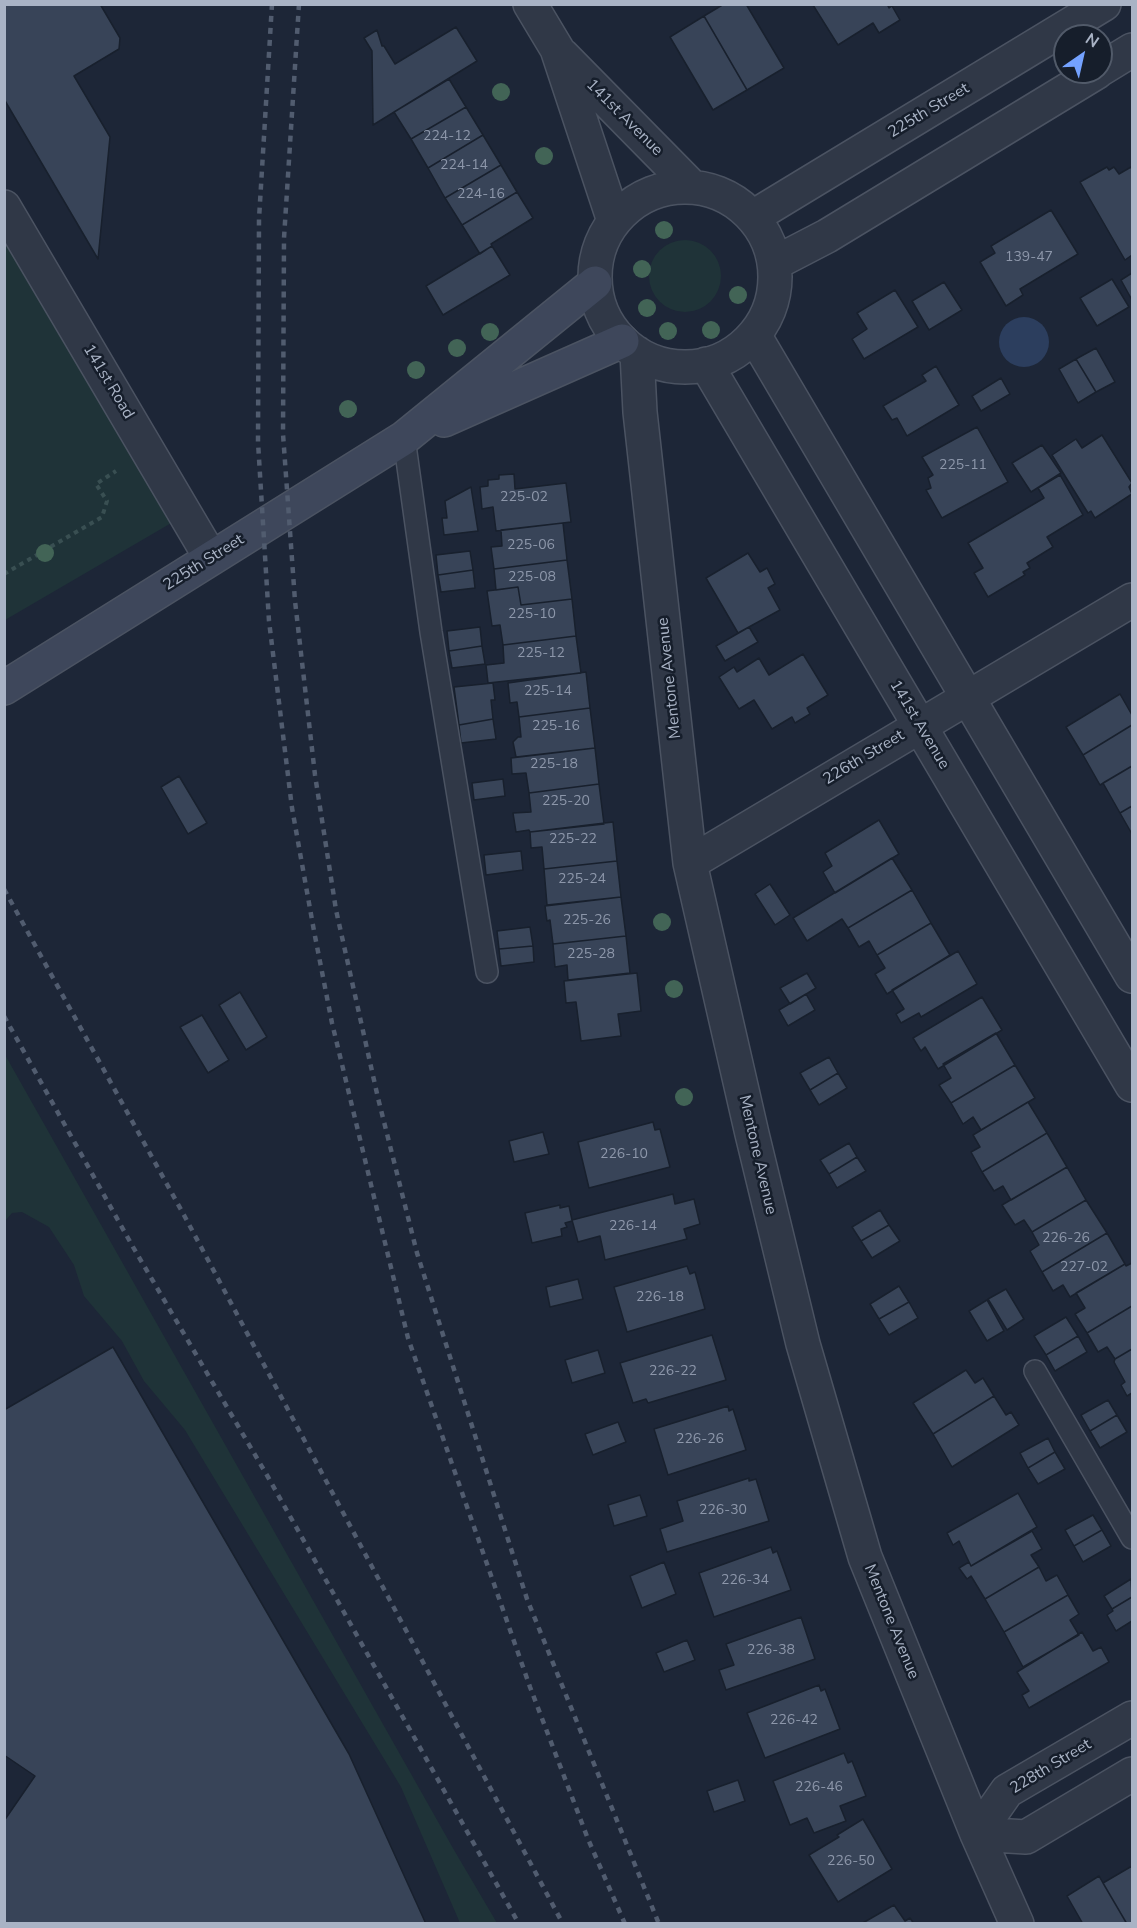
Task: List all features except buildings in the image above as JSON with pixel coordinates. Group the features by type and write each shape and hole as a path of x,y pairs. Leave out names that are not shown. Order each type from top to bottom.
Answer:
{"street":[{"name":"141st Avenue","path":"530,4 557,50 614,221"},
{"name":"225th Street","path":"753,217 1104,4"},
{"name":"141st Avenue","path":"557,50 691,186"},
{"path":"1113,62 1132,50"},
{"path":"775,263 826,236 1077,84"},
{"path":"691,186 715,191 737,203 753,217 768,240 775,263 775,288 770,309 754,335 743,346 724,358 706,364 680,367 657,363 630,347 606,320 597,299 595,283 598,251 614,221 624,210 643,196 666,188 691,186"},
{"name":"141st Road","path":"4,207 211,558"},
{"name":"225th Street","path":"4,688 404,438 595,283"},
{"path":"754,335 1132,976"},
{"name":"225th Street","path":"404,438 630,347"},
{"name":"Mentone Avenue","path":"630,347 640,412 690,862 803,1344 865,1557 977,1834 1017,1923"},
{"name":"141st Avenue","path":"706,364 1132,1085"},
{"name":"226th Street","path":"690,862 1132,600"},
{"name":"228th Street","path":"977,1834 1007,1791 1132,1718"},
{"path":"977,1834 1026,1837 1132,1773"}],"lane":[{"path":"404,438 431,632 487,972"},
{"path":"1035,1371 1132,1538"}],"path":[{"path":"4,574 102,518 107,501 96,484 119,468"}],"green space":[{"path":"4,233 173,522 5,620 4,620"},
{"path":"685,240 705,246 715,256 721,276 715,296 705,306 685,312 665,306 655,296 649,276 655,256 665,246"},
{"path":"4,1053 497,1923 460,1923 401,1787 185,1430 144,1381 122,1341 84,1296 74,1265 49,1227 22,1212 12,1213 5,1221"}],"water":[{"path":"1024,317 1042,324 1049,342 1042,360 1024,367 1006,360 999,342 1006,324"}],"railway":[{"path":"272,4 259,219 258,442 269,621 292,808 314,931 332,1023 408,1338 530,1687 588,1839 625,1924"},
{"path":"299,4 284,238 283,434 295,601 315,775 336,910 378,1098 417,1253 527,1599 659,1924"},
{"path":"4,889 185,1217 563,1924"},
{"path":"4,1016 133,1247 268,1477 519,1924"}]}
